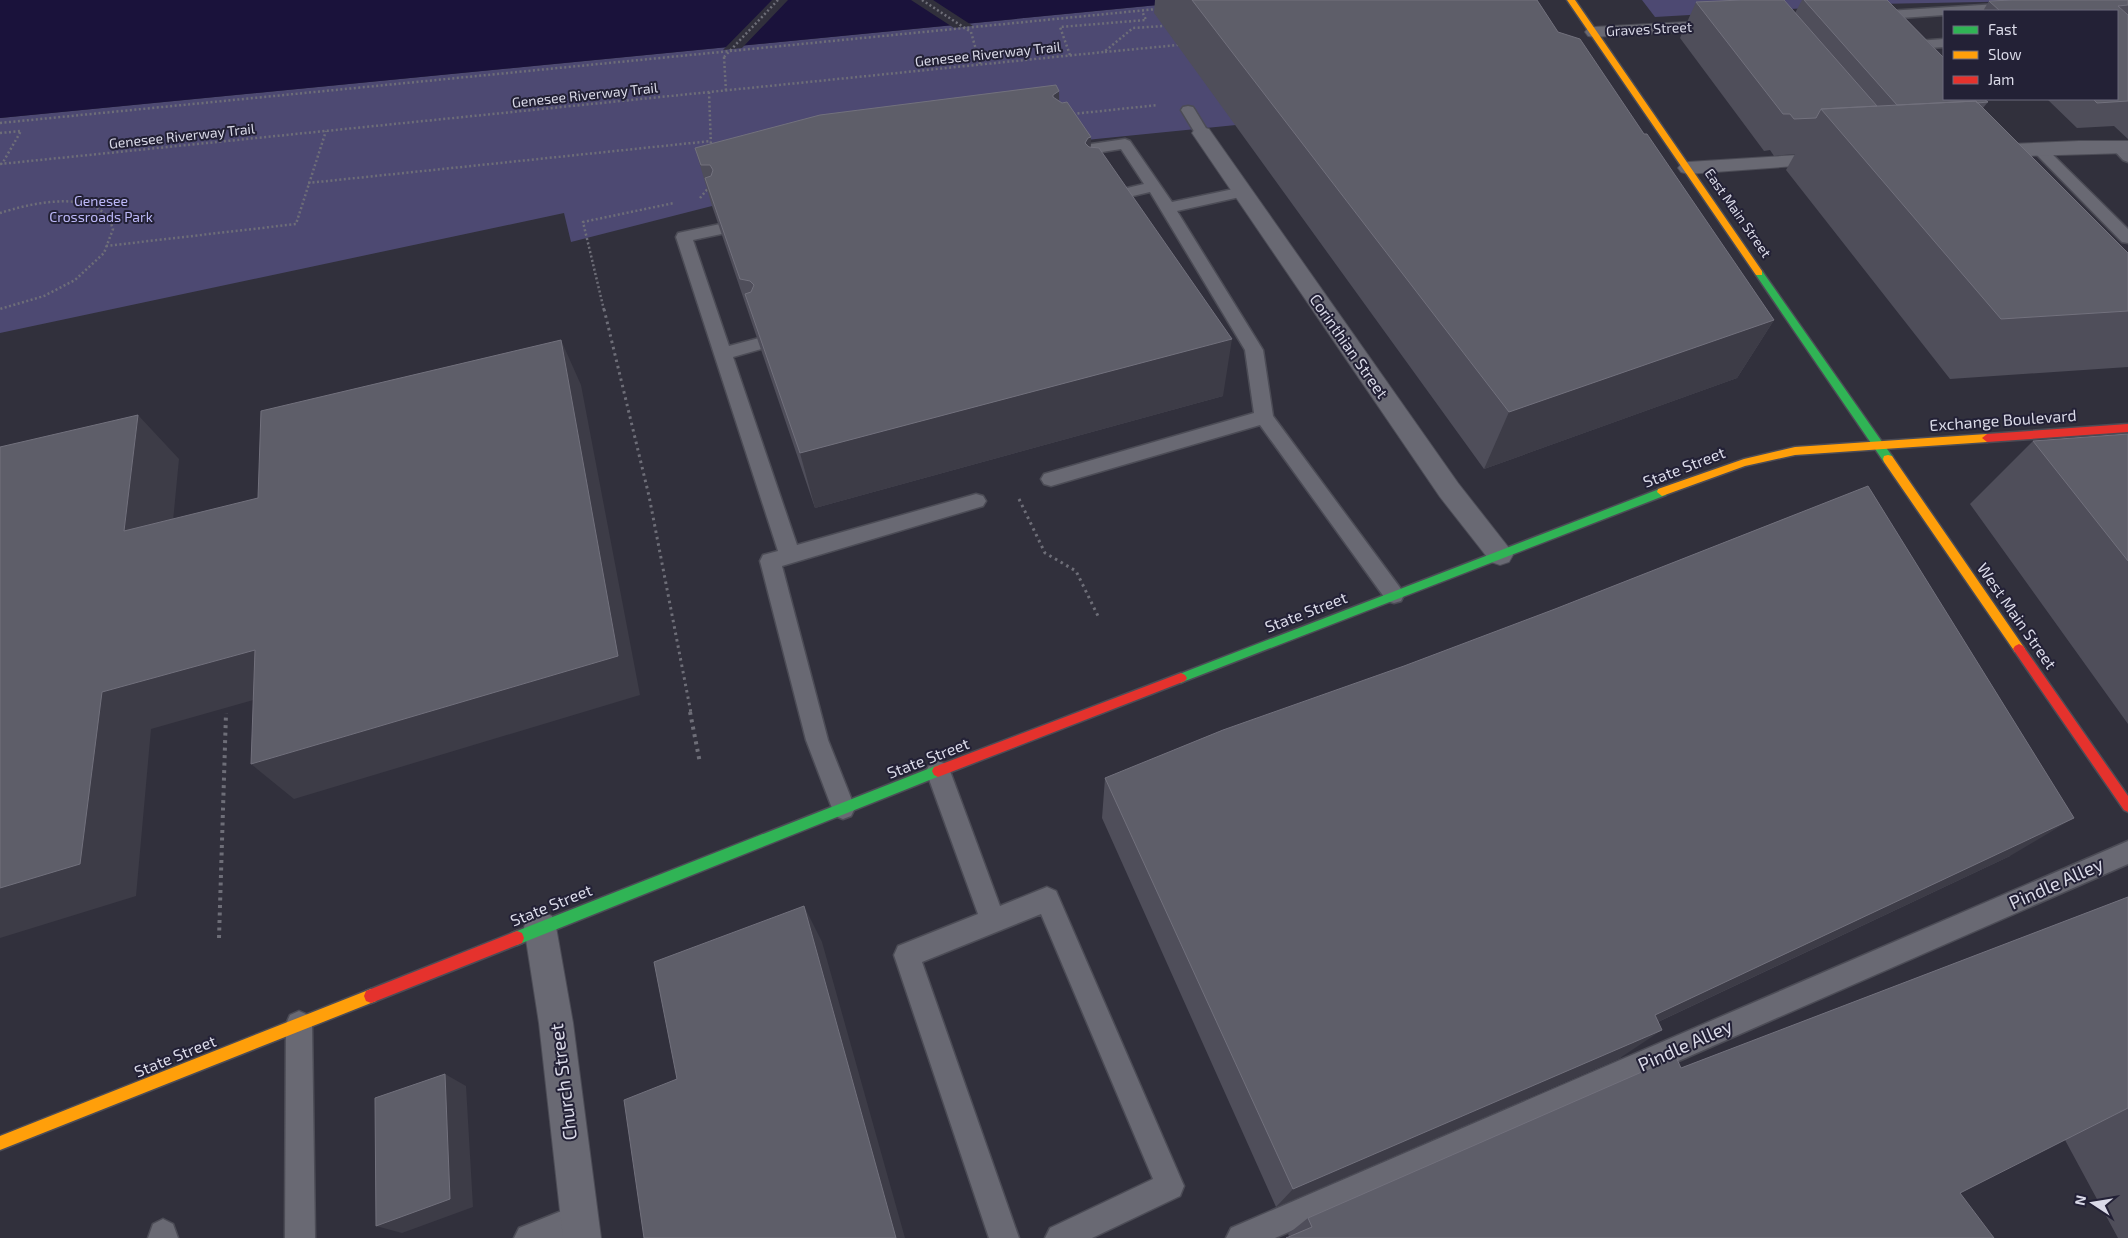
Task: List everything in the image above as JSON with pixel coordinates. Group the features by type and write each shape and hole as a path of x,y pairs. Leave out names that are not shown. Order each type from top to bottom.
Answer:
{"main road":[{"name":"East Main Street","path":"1571,0 1879,444"},
{"name":"Exchange Boulevard","path":"1879,444 2128,428"},
{"name":"State Street","path":"0,1143 842,808 1724,468 1789,451 1879,444"},
{"name":"West Main Street","path":"1879,444 2128,806"}],"street":[{"name":"Graves Street","path":"1594,32 1745,23"},
{"name":"Corinthian Street","path":"1202,133 1449,490 1500,555"},
{"path":"1980,147 2125,150"},
{"path":"1688,168 1848,158"},
{"name":"Church Street","path":"540,927 556,1023 580,1228"}],"lane":[{"path":"1966,10 2022,7"},
{"path":"1856,17 1943,12"},
{"path":"1909,60 1896,46 1943,43"},
{"path":"1188,110 1202,133"},
{"path":"1063,154 1125,144 1154,186 1254,350 1264,416 1394,595"},
{"path":"2039,149 2128,238"},
{"path":"1094,200 1154,186"},
{"path":"1167,208 1243,192"},
{"path":"720,229 684,237 790,555"},
{"path":"723,354 759,344"},
{"path":"1051,479 1264,416"},
{"path":"842,808 817,740 770,561 976,501"},
{"path":"938,771 993,920"},
{"name":"Pindle Alley","path":"1241,1238 2128,852"},
{"path":"1004,1238 907,955 1047,899 1170,1186 1060,1238"},
{"path":"299,1024 300,1238"},
{"path":"529,1238 580,1228"}],"path":[{"path":"726,91 724,56 778,0"},
{"path":"922,0 971,32 980,64"},
{"path":"0,124 1161,9"},
{"path":"1070,55 1060,27 1146,20 1142,11"},
{"path":"1104,52 1133,28 1164,26"},
{"name":"Genesee Riverway Trail","path":"1,164 1178,45"},
{"path":"709,92 712,153"},
{"path":"1069,115 1158,105"},
{"path":"0,133 21,131 1,164"},
{"path":"106,246 296,224 326,131"},
{"path":"308,184 711,141"},
{"path":"692,200 702,198 713,180"},
{"path":"0,213 19,206 51,201 88,204 106,215 112,229 104,253 75,280 44,296 0,309"},
{"path":"683,202 583,222 649,496 700,763"},
{"path":"1018,497 1045,553 1076,571 1098,616"},
{"path":"219,938 226,713"}],"green space":[{"name":"Genesee Crossroads Park","path":"1209,0 1236,125 1056,143 712,206 571,242 564,213 0,333 0,118"},
{"path":"1642,0 2037,1 1876,4 1655,17"}],"shaded area":[{"path":"0,0 1209,0 0,118"}],"pier":[{"path":"772,0 788,0 742,48 723,50"},
{"path":"911,0 933,0 973,26 954,28"}],"building":[{"path":"1192,0 1537,0 1558,32 1580,39 1774,320 1509,412"},
{"path":"1784,0 1877,106 1821,109 1816,118 1794,119 1790,114 1783,114 1696,2"},
{"path":"1804,0 1887,0 1943,57 1943,100 1985,100 1988,102 1897,105"},
{"path":"2128,0 2128,5 2118,6 2128,15 2128,101 2097,103 2094,100 2118,100 2118,10 1999,10 1989,1"},
{"path":"1056,85 1059,91 1053,97 1062,103 1067,102 1091,137 1085,143 1089,147 1099,148 1232,339 800,453 745,294 751,292 754,285 750,281 740,279 705,178 711,176 713,170 710,165 701,165 695,148 820,115"},
{"path":"1976,101 2128,253 2128,311 2001,319 1821,109"},
{"path":"561,340 618,656 251,764 255,650 102,692 80,864 0,888 0,447 138,415 124,531 258,498 261,411"},
{"path":"2128,434 2128,561 2033,441"},
{"path":"1868,486 2074,818 1655,1015 1662,1030 1293,1189 1105,778 1223,730 1404,666 1555,609"},
{"path":"2128,897 2128,1108 1960,1193 1994,1238 1286,1238 1312,1227 1308,1218 1676,1057 1681,1068"},
{"path":"804,906 896,1238 644,1238 624,1100 677,1079 654,962"},
{"path":"445,1074 450,1199 376,1226 375,1098"}],"traffic: fast":[{"path":"1759,273 1888,459"},
{"path":"1181,678 1662,492"},
{"path":"517,938 938,771"}],"traffic: slow":[{"path":"1571,0 1759,273"},
{"path":"1662,492 1711,473 1761,458 1795,451 1987,438"},
{"path":"1888,459 2019,649"},
{"path":"0,1143 371,996"}],"traffic: jam":[{"path":"1987,438 2128,428"},
{"path":"2019,649 2128,806"},
{"path":"938,771 1181,678"},
{"path":"371,996 517,938"}]}
